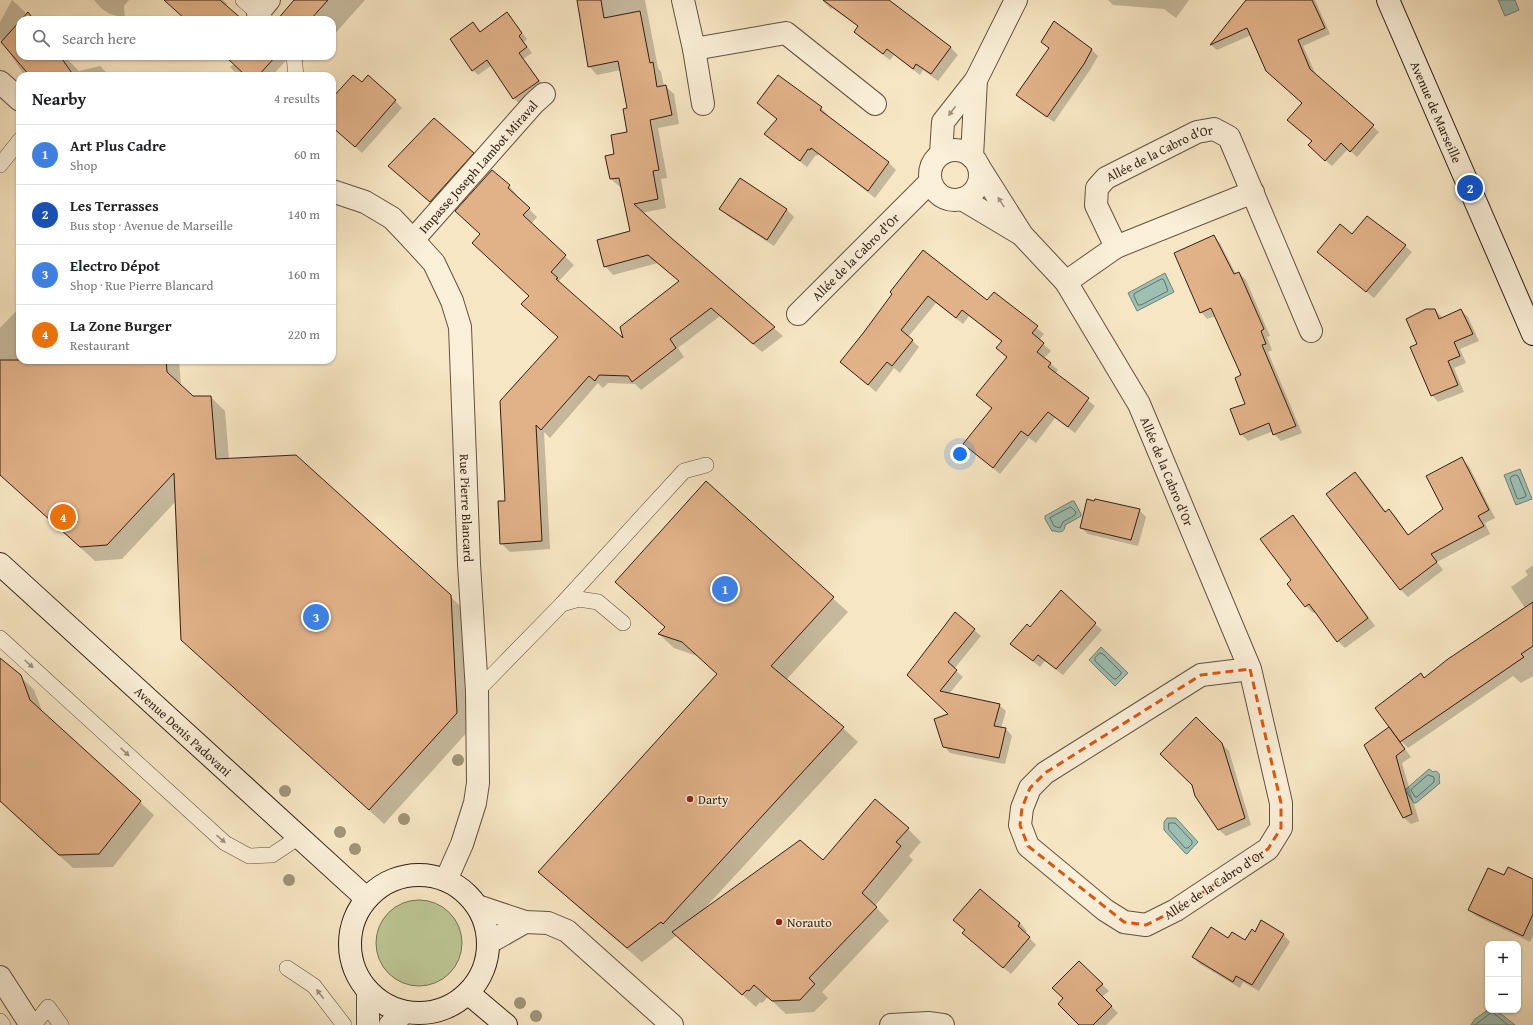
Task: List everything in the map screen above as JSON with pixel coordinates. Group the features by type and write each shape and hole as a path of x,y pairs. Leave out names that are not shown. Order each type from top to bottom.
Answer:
{"street":[{"path":"683,0 694,49 703,104"},
{"path":"942,154 944,122 976,80 1016,0"},
{"name":"Avenue de Marseille","path":"1388,0 1533,334"},
{"path":"694,49 786,33 875,104"},
{"path":"976,80 976,162 980,181 974,192 962,199 949,200 937,193 930,182 930,171 934,161 942,154 952,150 963,151 976,162"},
{"path":"0,82 16,96"},
{"name":"Impasse Joseph Lambot Miraval","path":"413,240 534,103 544,94"},
{"name":"Allée de la Cabro d'Or","path":"1116,247 1096,205 1097,188 1106,178 1197,132 1214,129 1229,137 1311,331"},
{"name":"Allée de la Cabro d'Or","path":"976,162 1022,235 1066,282 1139,404 1250,669 1281,803 1281,828 1268,849 1176,910 1146,925 1124,922 1105,910 1028,846 1020,825 1022,808 1030,788 1045,773 1201,675 1250,669"},
{"name":"Allée de la Cabro d'Or","path":"798,314 930,182"},
{"path":"1066,282 1116,247 1253,192"},
{"name":"Rue Pierre Blancard","path":"336,193 365,202 392,218 413,240 434,263 452,301 460,327 469,564 477,691 478,783 475,803 462,844 446,880"},
{"name":"Allée de la Cabro d'Or","path":"962,199 1022,235"},
{"name":"Avenue Denis Padovani","path":"0,564 366,898"},
{"path":"425,874 446,880 468,895 477,906 483,918 487,930 488,943 486,961 479,978 468,993 450,1006 428,1013 398,1019 385,1005 368,993 356,976 350,956 349,935 355,915 366,898 383,884 403,876 425,874"},
{"path":"477,906 525,922 548,923 567,931 672,1025"},
{"path":"488,943 525,922"},
{"path":"0,977 32,1025"},
{"path":"368,993 368,1025"},
{"path":"468,993 506,1025"},
{"path":"891,1025 928,1022 943,1025"}],"lane":[{"path":"294,60 296,72"},
{"path":"0,165 16,145"},
{"path":"477,691 562,604 684,471 706,465"},
{"path":"562,604 579,599 598,602 623,623"},
{"path":"0,638 225,843 249,856 272,854 299,837"},
{"path":"288,968 314,986 344,1025"},
{"path":"32,1025 48,1007 61,1025"},
{"path":"0,1021 3,1025"}],"highlighted area":[{"path":"1250,669 1281,803 1281,828 1268,849 1176,910 1146,925 1124,922 1028,846 1020,825 1022,808 1030,788 1045,773 1201,675"}],"green space":[{"path":"419,900 435,903 443,907 455,919 459,927 462,943 459,959 455,967 443,979 435,983 419,986 403,983 395,979 383,967 379,959 376,943 379,927 383,919 395,907 403,903"}],"water":[{"path":"1498,0 1515,0 1519,10 1505,16"},
{"path":"1165,273 1174,292 1137,311 1128,293"},
{"path":"1520,469 1532,499 1516,505 1504,475"},
{"path":"1074,501 1081,516 1065,525 1062,531 1052,531 1045,519 1045,516"},
{"path":"1101,647 1128,673 1115,686 1089,660"},
{"path":"1429,769 1433,772 1435,771 1439,773 1440,783 1416,803 1414,803 1405,790"},
{"path":"1167,818 1176,818 1198,842 1187,854 1164,830 1164,822"},
{"path":"1485,1012 1500,1013 1515,1025 1471,1025 1475,1019"}],"building":[{"path":"164,0 220,0 238,16 182,16"},
{"path":"294,0 328,0 314,16 280,16"},
{"path":"577,0 601,0 604,18 640,11 650,63 653,62 657,87 666,85 672,115 650,120 659,170 653,171 658,199 634,204 775,327 753,344 711,308 670,339 676,348 632,382 628,376 599,375 595,381 589,376 541,430 536,425 542,541 500,544 498,501 505,501 500,401 558,337 521,304 529,296 472,243 480,234 455,211 492,170 510,185 508,188 530,208 523,215 566,255 551,272 558,278 556,279 623,338 620,327 679,281 648,255 604,267 597,240 630,231 619,178 610,179 605,156 614,154 611,135 627,132 623,109 627,108 618,61 588,67"},
{"path":"823,0 889,0 951,47 931,74 916,64 913,69 887,49 883,54 854,32 858,26"},
{"path":"1246,0 1312,0 1325,28 1298,40 1310,69 1374,125 1350,152 1341,143 1325,161 1308,145 1312,141 1287,120 1302,103 1266,71 1247,28 1210,45"},
{"path":"28,12 31,16 24,16"},
{"path":"507,12 522,33 519,36 527,47 519,53 539,81 513,99 487,60 472,71 450,39 473,22 480,32"},
{"path":"1054,21 1092,49 1084,64 1047,117 1016,95 1049,48 1041,42"},
{"path":"16,25 16,60 1,42"},
{"path":"16,60 63,60 71,72 27,72"},
{"path":"229,60 272,60 262,72 242,72"},
{"path":"353,75 362,82 368,75 396,100 355,147 336,130 336,94"},
{"path":"778,75 822,107 820,110 889,162 868,191 811,148 810,150 808,149 800,161 764,134 777,119 757,103"},
{"path":"434,118 474,153 430,202 388,166"},
{"path":"740,178 787,209 767,240 719,209"},
{"path":"1367,216 1406,245 1366,292 1317,252 1340,224 1352,234"},
{"path":"1214,235 1234,274 1239,272 1264,329 1261,331 1266,344 1262,345 1296,426 1273,435 1269,423 1240,435 1230,409 1245,404 1235,378 1241,375 1211,308 1200,313 1174,253"},
{"path":"923,250 987,300 994,292 1038,326 1032,333 1044,343 1037,352 1051,363 1048,367 1089,398 1068,427 1048,412 1028,436 1021,431 993,468 963,444 992,408 976,395 1007,357 996,348 1002,341 962,310 956,318 928,296 901,330 913,340 892,366 887,362 868,385 840,362 892,294 890,292"},
{"path":"1426,309 1435,309 1439,319 1461,309 1473,334 1454,342 1460,356 1448,361 1458,385 1431,396 1410,347 1417,344 1406,319"},
{"path":"0,360 16,360 16,364 166,364 167,372 193,396 211,396 216,459 296,455 451,595 457,713 369,810 181,640 174,473 107,545 80,547 0,475"},
{"path":"1462,457 1489,510 1478,516 1484,526 1431,554 1437,562 1400,590 1326,494 1355,472 1385,512 1389,509 1408,535 1443,509 1426,476"},
{"name":"Darty","path":"706,481 834,597 771,666 844,727 663,924 661,922 627,948 538,872 717,674 682,642 658,634 665,627 615,582"},
{"path":"1087,499 1094,501 1095,499 1140,509 1131,540 1080,528"},
{"path":"1293,515 1368,618 1337,642 1309,604 1305,607 1287,584 1291,580 1260,539"},
{"path":"1061,590 1096,623 1056,669 1038,655 1033,661 1010,644 1027,624 1030,627"},
{"path":"1533,602 1533,646 1521,654 1524,657 1400,742 1375,708 1421,673 1424,678 1448,659"},
{"path":"955,612 975,629 948,662 957,670 940,691 1000,704 994,726 1006,728 999,758 943,747 934,719 948,714 907,675"},
{"path":"0,658 21,675 30,700 141,801 99,854 59,855 0,801"},
{"path":"1196,717 1222,743 1245,818 1218,830 1195,796 1192,785 1160,754"},
{"path":"1389,727 1405,749 1396,756 1412,814 1403,818 1364,745"},
{"name":"Norauto","path":"875,799 909,828 896,842 901,846 862,893 877,907 809,978 815,984 800,1000 772,1001 754,985 749,991 747,990 742,995 672,932 800,840 823,860"},
{"path":"1508,867 1533,879 1533,914 1523,936 1468,910 1488,868 1504,875"},
{"path":"980,889 1020,923 1018,926 1030,937 1003,968 962,933 965,930 953,920"},
{"path":"1261,920 1284,934 1252,985 1236,976 1233,982 1192,957 1211,927 1228,938 1232,932 1245,940 1252,929 1255,932"},
{"path":"1079,961 1103,984 1096,990 1112,1006 1093,1025 1079,1025 1058,1004 1063,998 1052,988"}],"place":[{"name":"Les Terrasses","path":"1470,188"},
{"name":"La Zone Burger","path":"63,517"},
{"name":"Art Plus Cadre","path":"725,589"},
{"name":"Electro Dépot","path":"316,617"},
{"name":"Darty","path":"690,799"},
{"name":"Norauto","path":"779,922"}]}
